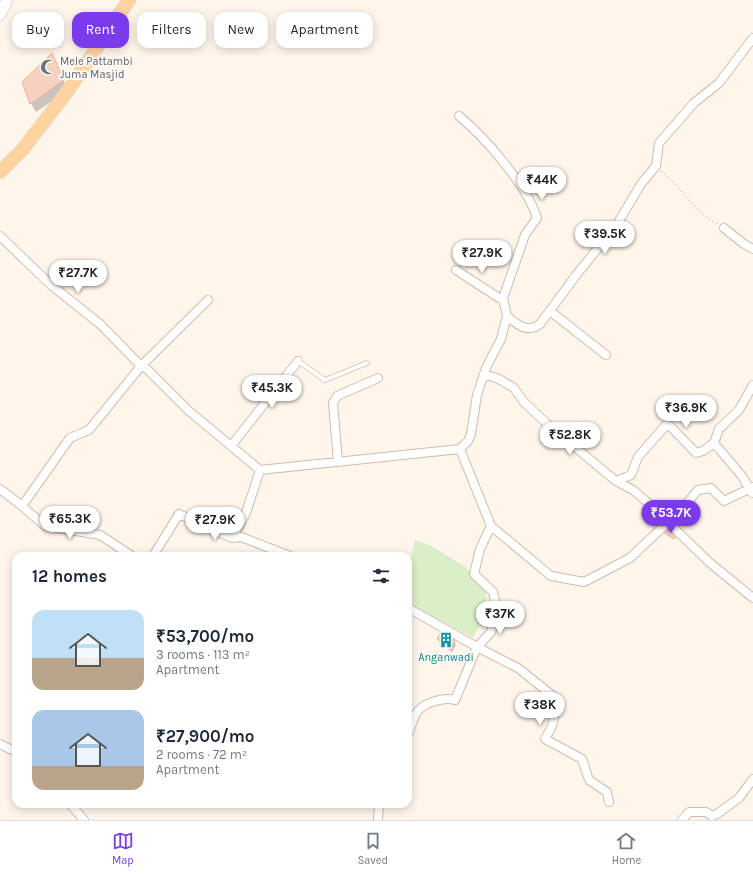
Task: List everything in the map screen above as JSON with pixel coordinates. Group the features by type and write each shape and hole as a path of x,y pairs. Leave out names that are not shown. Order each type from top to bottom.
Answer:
{"main road":[{"path":"0,15 7,0"},
{"path":"0,172 23,149 67,92 129,0"}],"street":[{"path":"507,316 516,323 531,329 540,324 577,274 616,226 641,184 656,166 659,143 689,108 719,83 753,38"},
{"path":"0,236 51,285 100,324 141,366 147,369 189,411 260,470 460,449 468,441 471,434 477,395 484,374 501,339 507,316 503,298 525,235 537,218 533,205 500,158 475,129 459,116"},
{"path":"724,228 744,244 753,249"},
{"path":"456,270 499,298 503,298"},
{"path":"22,506 70,438 89,430 141,366 208,300"},
{"path":"550,311 606,355"},
{"path":"231,446 298,361"},
{"path":"484,374 499,379 514,388 530,409 616,481 633,490 646,501 710,563 753,598"},
{"path":"338,462 333,403 337,396 378,378"},
{"path":"616,481 631,475 638,457 666,425 670,426 696,453 703,451 714,443 720,429 739,410 753,385"},
{"path":"460,449 491,526 551,576 584,582 630,558 667,523 698,490 711,488 724,501 752,490 714,443"},
{"path":"232,538 246,513 260,470"},
{"path":"0,489 45,526 100,535 126,552"},
{"path":"156,552 179,514 232,538 241,537 280,552"},
{"path":"412,725 418,711 431,703 448,698 455,700 477,647 490,632 497,609 493,592 474,574 480,549 491,526"},
{"path":"412,610 518,668 558,700 552,726 545,739 582,759 589,780 607,792 609,802"},
{"path":"0,744 12,750"},
{"path":"682,820 689,812 706,812 712,816 717,814 739,798 753,779"},
{"path":"74,808 84,820"},
{"path":"378,820 379,808"}],"lane":[{"path":"298,361 325,380 367,363"}],"path":[{"path":"658,168 676,184 689,201 710,220 724,228"}],"green space":[{"path":"415,540 432,546 467,568 486,591 487,610 473,638 412,605 412,554"}],"building":[{"name":"Mele Pattambi Juma Masjid","path":"52,53 64,80 30,104 22,82"},
{"path":"669,528 677,536 674,539 665,533"},
{"name":"Anganwadi","path":"442,630 455,640 450,649 437,639"}],"place":[{"name":"Mele Pattambi Juma Masjid","path":"48,67"},
{"name":"Anganwadi","path":"446,640"}]}
